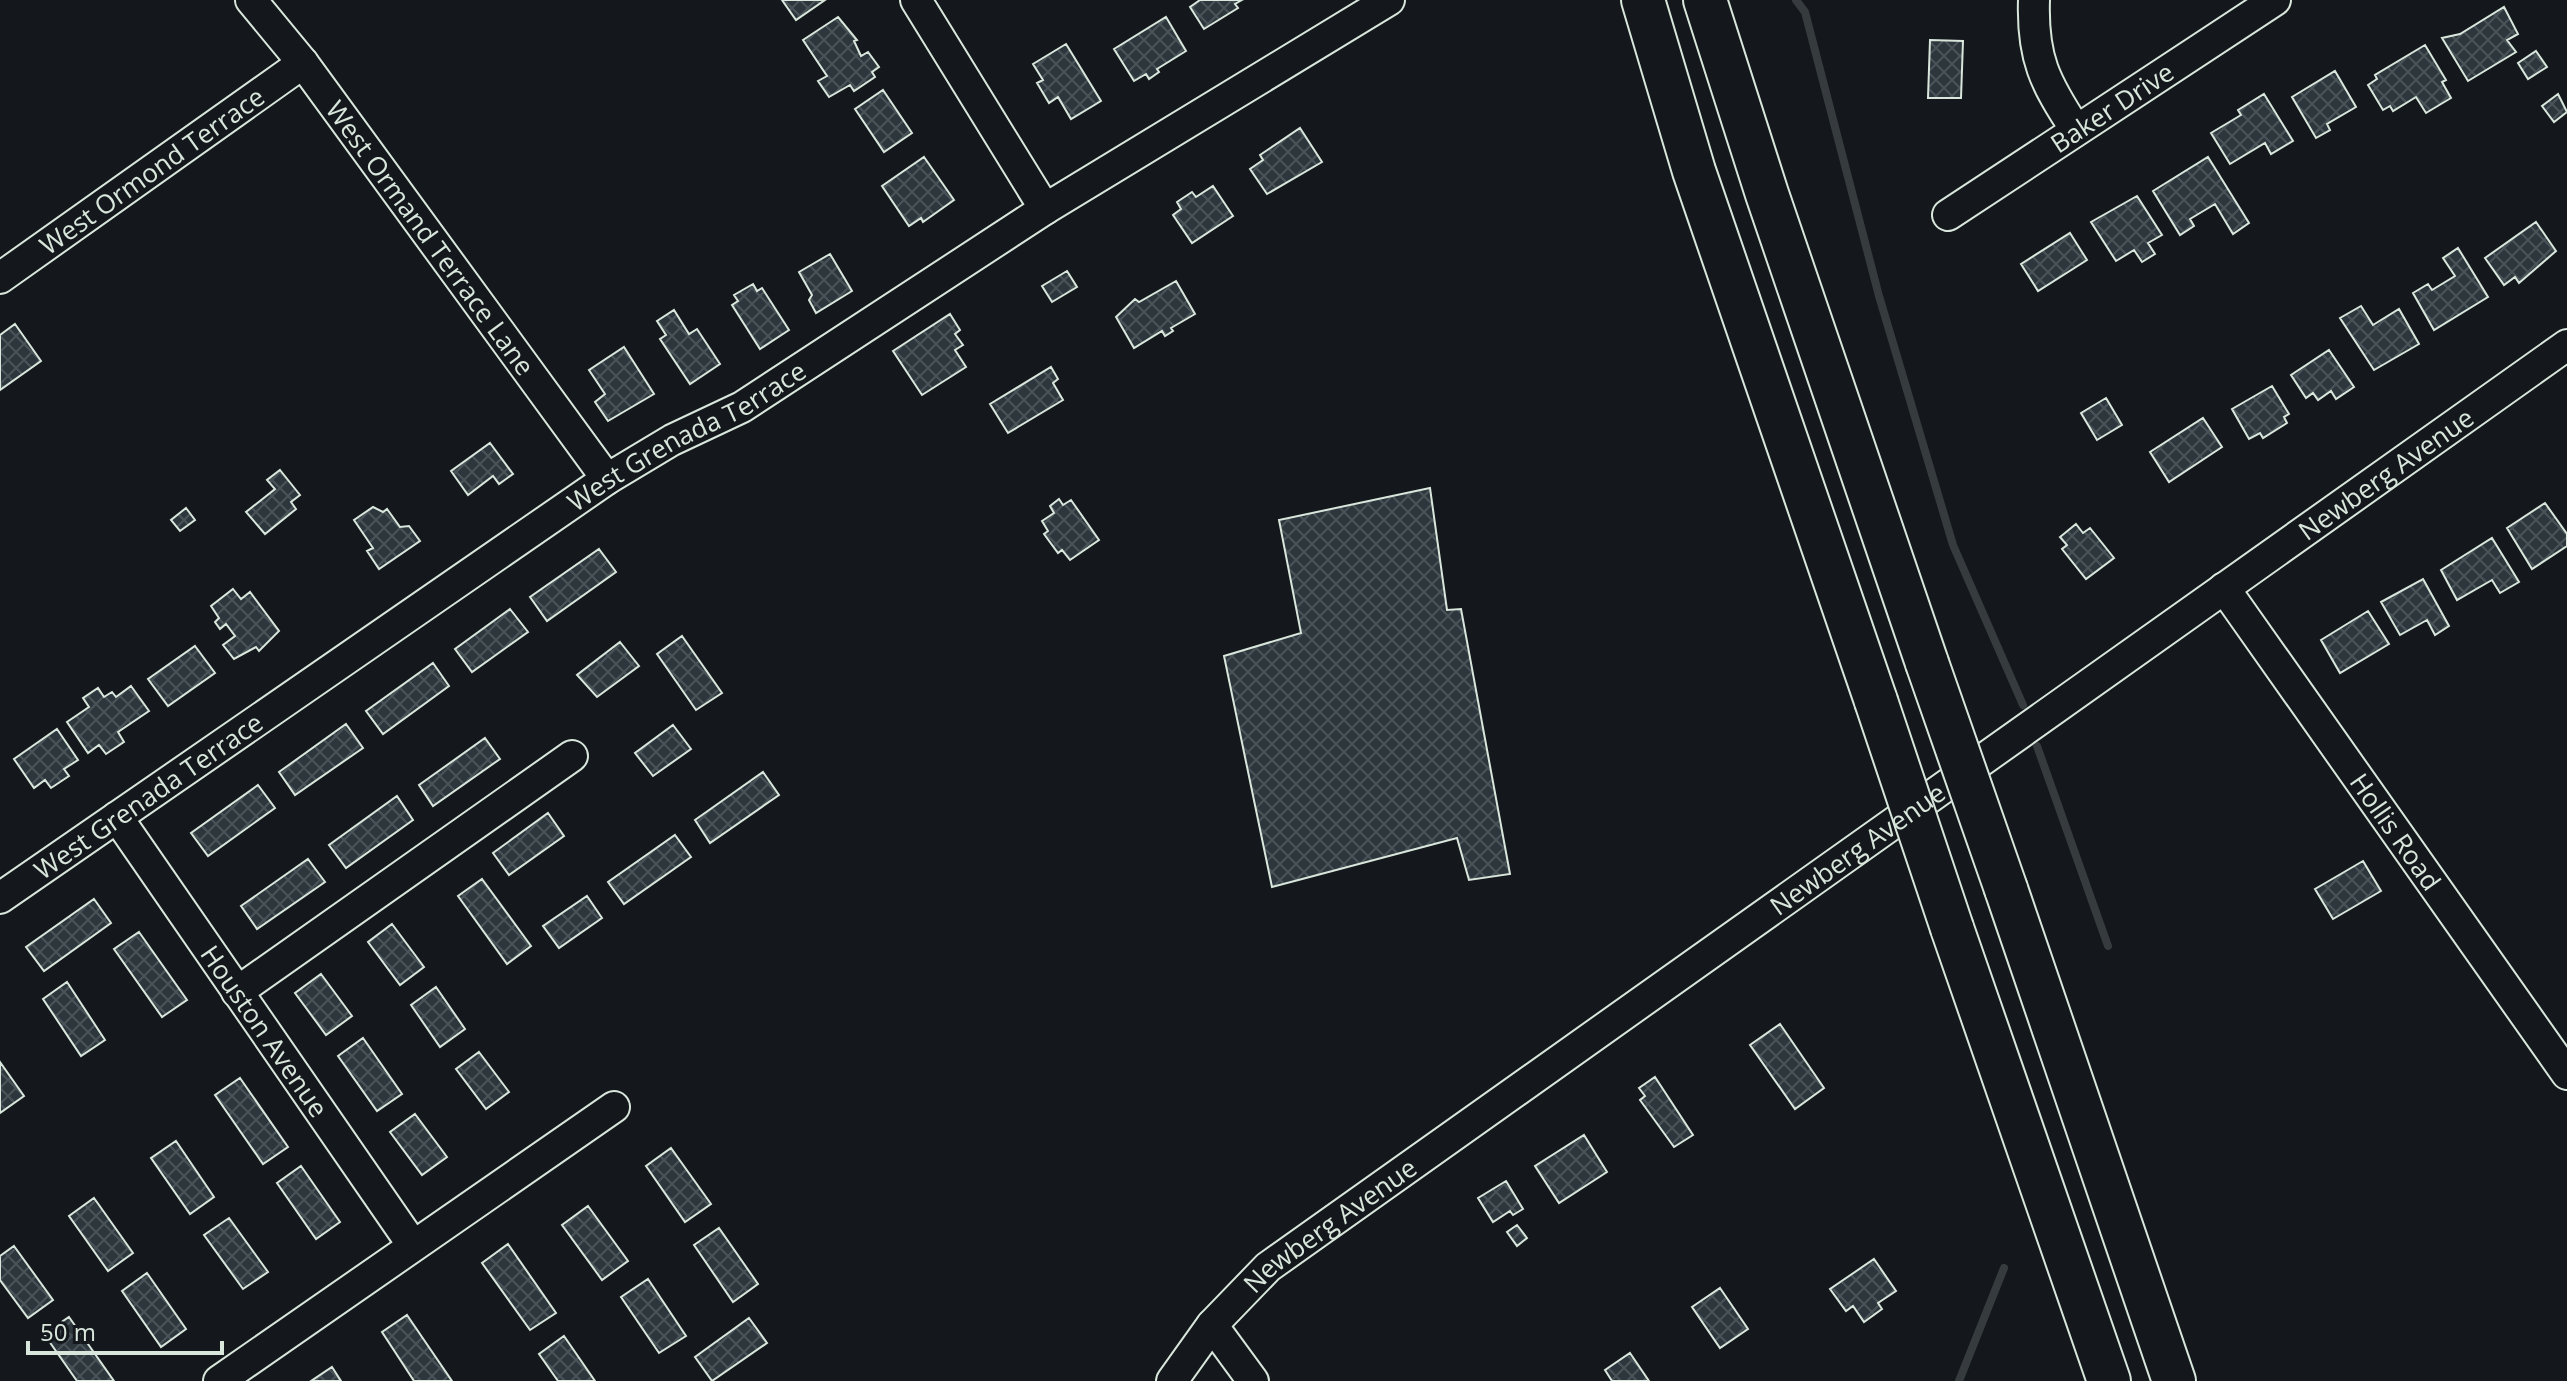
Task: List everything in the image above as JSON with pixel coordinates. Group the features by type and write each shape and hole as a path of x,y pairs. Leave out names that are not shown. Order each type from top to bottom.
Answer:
{"highway":[{"path":"1643,0 1694,171 2109,1381"},
{"path":"1705,0 1767,194 2174,1381"}],"street":[{"name":"West Ormand Terrace Lane","path":"251,0 303,63 607,479"},
{"path":"916,0 1045,209"},
{"name":"West Grenada Terrace","path":"0,898 607,479 672,440 742,407 1045,209 1389,0"},
{"path":"2034,0 2036,56 2047,85 2076,130"},
{"name":"Baker Drive","path":"1948,215 2275,0"},
{"name":"West Ormond Terrace","path":"0,278 303,63"},
{"name":"Newberg Avenue","path":"1172,1381 1212,1325 1268,1267 2567,345"},
{"name":"Hollis Road","path":"2224,588 2567,1074"},
{"path":"237,992 572,756"},
{"name":"Houston Avenue","path":"117,817 412,1244"},
{"path":"219,1381 259,1370 412,1244 614,1107"},
{"path":"1212,1325 1253,1381"}],"building":[{"path":"782,0 825,0 796,20"},
{"path":"1200,0 1242,0 1235,4 1238,8 1204,29 1190,7"},
{"path":"2504,7 2518,34 2507,40 2516,52 2468,81 2442,38 2460,34"},
{"path":"838,17 857,40 854,41 861,56 868,52 879,67 872,72 875,77 854,91 850,85 829,97 818,81 827,76 803,40"},
{"path":"1166,17 1186,51 1157,69 1159,72 1149,79 1146,74 1134,81 1114,49"},
{"path":"1930,40 1963,41 1961,98 1928,98"},
{"path":"1066,44 1101,101 1071,119 1058,97 1049,103 1037,83 1043,80 1033,64"},
{"path":"2425,45 2446,80 2442,82 2451,98 2426,113 2416,97 2393,111 2390,106 2383,110 2368,85 2377,79 2375,75"},
{"path":"2536,51 2547,67 2528,79 2518,63"},
{"path":"2335,71 2356,107 2327,124 2330,130 2316,138 2292,97"},
{"path":"883,90 912,133 884,152 855,109"},
{"path":"2264,94 2293,141 2271,154 2265,143 2230,164 2211,133 2241,115 2238,110"},
{"path":"2558,94 2567,112 2554,122 2542,106"},
{"path":"1300,128 1322,162 1267,194 1250,169 1263,160 1260,155"},
{"path":"924,157 954,200 923,222 921,218 909,226 882,186"},
{"path":"2208,157 2249,223 2233,234 2215,204 2190,219 2194,226 2180,235 2153,191"},
{"path":"1213,186 1233,216 1192,243 1173,215 1181,209 1177,202 1192,192 1196,197"},
{"path":"2137,196 2162,235 2148,243 2155,254 2142,262 2134,250 2116,261 2091,222"},
{"path":"2536,222 2556,251 2519,283 2515,277 2504,285 2485,258"},
{"path":"2070,233 2087,260 2038,291 2021,264"},
{"path":"2458,248 2488,297 2434,330 2413,293 2428,284 2432,290 2455,276 2443,258"},
{"path":"830,254 852,291 816,313 809,300 812,295 799,272"},
{"path":"1067,271 1077,287 1052,302 1042,286"},
{"path":"1176,281 1195,314 1171,328 1173,331 1165,336 1162,331 1134,348 1116,317 1135,299 1139,302"},
{"path":"753,284 757,291 762,288 789,330 760,349 732,305 738,301 734,295"},
{"path":"2361,306 2373,325 2399,309 2419,344 2374,370 2340,318"},
{"path":"674,310 689,334 697,329 720,364 690,384 660,339 666,335 657,321"},
{"path":"950,314 960,330 955,334 963,345 955,350 966,367 922,395 893,351"},
{"path":"15,324 41,361 0,390 0,335"},
{"path":"624,347 654,394 608,421 595,402 605,394 589,370"},
{"path":"2329,350 2354,387 2336,399 2331,391 2318,400 2313,393 2306,398 2291,375"},
{"path":"1051,367 1058,379 1053,383 1063,400 1008,433 990,404"},
{"path":"2272,386 2289,414 2284,417 2287,423 2263,438 2260,433 2249,439 2232,409"},
{"path":"2106,398 2122,425 2097,440 2081,413"},
{"path":"2203,418 2222,447 2169,482 2150,452"},
{"path":"490,443 513,474 499,484 493,476 468,495 451,471"},
{"path":"280,470 300,495 291,502 296,509 265,534 246,512 275,489 267,480"},
{"path":"1430,488 1447,610 1461,609 1510,874 1469,880 1457,838 1272,887 1224,656 1301,633 1279,520"},
{"path":"1059,499 1063,505 1071,500 1099,540 1070,560 1062,550 1058,553 1044,534 1048,531 1042,521 1054,513 1050,506"},
{"path":"2545,503 2567,534 2567,546 2532,569 2507,528"},
{"path":"373,507 383,512 387,509 400,527 409,526 420,541 379,569 367,551 373,548 354,520"},
{"path":"186,508 195,520 180,531 171,520"},
{"path":"2076,524 2083,533 2090,528 2114,558 2086,579 2062,549 2067,545 2060,537"},
{"path":"2492,538 2519,582 2500,593 2492,580 2457,600 2441,570"},
{"path":"599,549 616,572 547,621 530,597"},
{"path":"2423,579 2449,626 2435,635 2427,620 2400,635 2381,602"},
{"path":"233,589 241,599 250,592 279,631 259,651 256,647 234,659 223,645 235,636 226,624 220,629 215,622 219,618 211,606"},
{"path":"510,609 528,632 472,672 455,649"},
{"path":"2368,611 2389,644 2340,673 2321,640"},
{"path":"682,636 722,693 696,710 657,654"},
{"path":"620,642 639,666 597,697 577,675"},
{"path":"195,646 215,673 168,706 148,679"},
{"path":"433,663 449,686 383,734 366,711"},
{"path":"131,686 149,711 118,732 124,742 106,754 99,745 88,753 67,722 89,707 83,698 98,688 104,697 112,692 116,697"},
{"path":"346,724 363,748 295,795 279,772"},
{"path":"673,725 691,749 653,776 635,753"},
{"path":"57,729 78,760 64,769 69,776 51,788 45,780 34,788 14,759"},
{"path":"485,738 500,759 433,806 419,785"},
{"path":"763,772 779,795 710,843 695,820"},
{"path":"258,785 275,808 208,856 191,833"},
{"path":"397,796 413,820 346,868 329,845"},
{"path":"548,813 564,836 509,875 493,853"},
{"path":"675,835 691,857 624,904 608,882"},
{"path":"308,859 325,882 257,929 241,906"},
{"path":"2363,861 2381,891 2333,919 2315,889"},
{"path":"482,879 531,946 507,964 458,896"},
{"path":"587,896 602,918 559,948 543,926"},
{"path":"94,899 111,923 44,971 26,947"},
{"path":"392,924 424,967 400,985 368,942"},
{"path":"139,932 187,1000 162,1017 114,949"},
{"path":"321,974 352,1016 326,1035 295,993"},
{"path":"67,982 105,1040 81,1056 43,999"},
{"path":"436,987 465,1029 440,1047 411,1005"},
{"path":"1780,1024 1824,1088 1795,1109 1750,1045"},
{"path":"363,1038 402,1094 377,1111 338,1056"},
{"path":"479,1052 509,1092 486,1109 456,1069"},
{"path":"0,1062 24,1096 0,1113"},
{"path":"1655,1077 1693,1135 1674,1147 1640,1100 1645,1096 1639,1088"},
{"path":"240,1078 288,1147 263,1164 215,1095"},
{"path":"415,1114 447,1157 422,1175 390,1132"},
{"path":"1584,1135 1607,1172 1559,1203 1535,1166"},
{"path":"176,1141 214,1197 190,1214 151,1158"},
{"path":"671,1148 711,1204 685,1222 646,1166"},
{"path":"301,1166 340,1222 316,1239 277,1183"},
{"path":"1506,1181 1523,1209 1513,1215 1510,1211 1493,1222 1478,1198"},
{"path":"94,1198 133,1253 108,1271 69,1216"},
{"path":"588,1206 628,1261 602,1280 562,1225"},
{"path":"229,1218 268,1272 243,1289 204,1235"},
{"path":"1517,1225 1527,1238 1517,1246 1507,1232"},
{"path":"719,1228 758,1284 733,1302 694,1245"},
{"path":"508,1244 556,1313 530,1330 482,1263"},
{"path":"14,1246 53,1300 28,1318 0,1280 0,1256"},
{"path":"1874,1259 1896,1291 1878,1303 1882,1309 1864,1322 1853,1306 1846,1311 1830,1289"},
{"path":"147,1273 186,1329 161,1347 122,1291"},
{"path":"648,1279 686,1336 659,1353 621,1297"},
{"path":"1720,1288 1748,1329 1720,1348 1692,1307"},
{"path":"407,1315 452,1381 414,1381 382,1332"},
{"path":"69,1317 114,1381 77,1381 44,1334"},
{"path":"749,1318 767,1343 712,1381 695,1357"},
{"path":"564,1336 595,1381 558,1381 539,1354"},
{"path":"1630,1353 1649,1381 1612,1381 1605,1370"},
{"path":"332,1367 341,1381 311,1381"}],"waterway":[{"path":"1796,0 1805,12 1879,296 1953,545 2023,705"},
{"path":"2037,746 2108,946"},
{"path":"1959,1381 2004,1268"}]}
